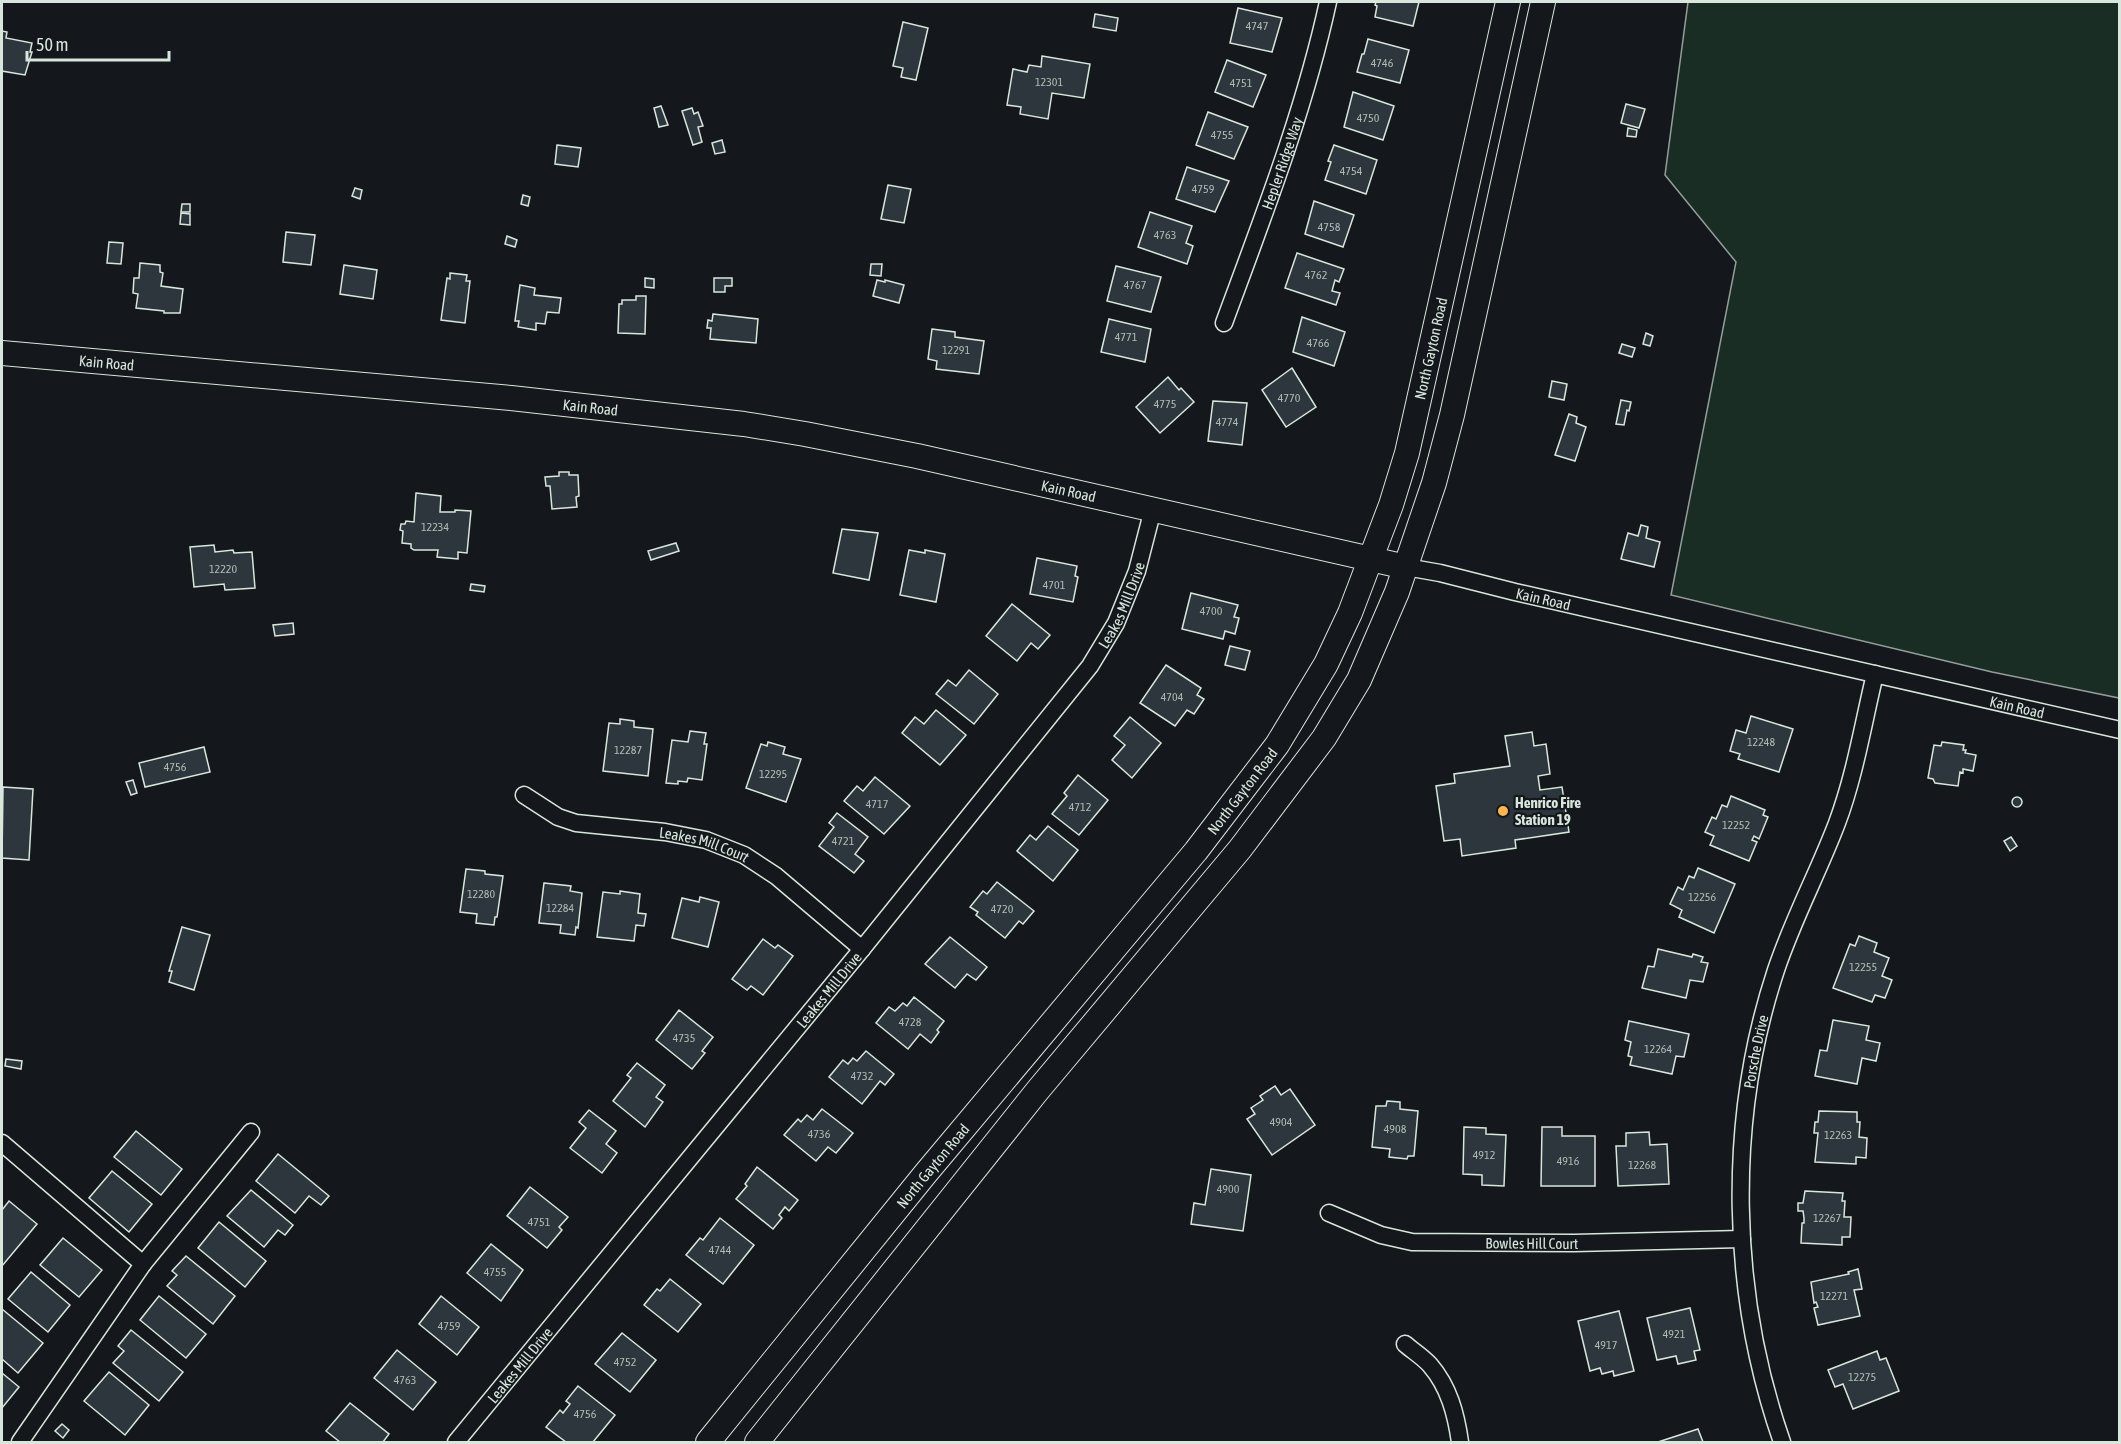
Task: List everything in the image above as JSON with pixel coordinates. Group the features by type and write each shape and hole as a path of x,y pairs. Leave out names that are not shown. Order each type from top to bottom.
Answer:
{"main road":[{"name":"North Gayton Road","path":"708,1443 933,1164 1196,850 1283,736 1326,664 1371,559 1407,453 1508,2"},
{"path":"757,1443 1038,1090 1162,943 1282,795 1324,738 1359,681 1397,592 1434,483 1452,415 1543,2"},
{"name":"Kain Road","path":"2,353 511,398 744,424 917,456 1406,567"}],"street":[{"name":"Hepler Ridge Way","path":"1224,323 1280,170 1315,61 1328,2"},
{"name":"Leakes Mill Drive","path":"456,1443 862,949 1090,666 1116,623 1137,571 1153,509"},
{"name":"Kain Road","path":"1406,567 2120,730"},
{"name":"Porsche Drive","path":"1782,1443 1759,1365 1746,1292 1742,1239 1741,1160 1748,1092 1759,1029 1776,971 1793,922 1838,821 1854,768 1875,674"},
{"name":"Leakes Mill Court","path":"524,795 558,817 576,823 676,834 706,840 744,855 776,876 862,949"},
{"path":"20,1443 143,1264 251,1132"},
{"path":"2,1143 143,1264"},
{"name":"Bowles Hill Court","path":"1329,1213 1381,1235 1412,1242 1574,1243 1742,1239"},
{"path":"1405,1344 1429,1364 1445,1386 1456,1414 1460,1443"}],"green space":[{"path":"1688,2 2119,2 2119,698 1992,672 1671,595 1736,262 1665,175"}],"building":[{"path":"1376,2 1419,2 1413,26 1375,17"},
{"path":"1238,8 1282,18 1272,52 1230,43"},
{"path":"1095,14 1118,18 1116,31 1093,27"},
{"path":"903,22 928,28 916,80 901,77 903,68 893,66"},
{"path":"2,31 7,32 6,38 32,43 30,52 32,52 25,75 2,71"},
{"path":"1368,39 1409,50 1400,83 1357,72"},
{"path":"1042,56 1090,64 1084,98 1052,93 1048,119 1020,114 1021,107 1007,105 1013,69 1027,72 1029,65 1041,67"},
{"path":"1227,60 1266,75 1253,107 1215,92"},
{"path":"1353,92 1394,106 1383,140 1344,127"},
{"path":"1626,104 1645,109 1639,128 1621,123"},
{"path":"661,106 668,125 659,127 654,108"},
{"path":"692,108 694,114 698,112 703,126 698,127 702,142 693,145 682,111"},
{"path":"1208,112 1248,127 1234,159 1196,145"},
{"path":"1628,128 1637,130 1636,137 1627,136"},
{"path":"722,140 725,152 715,154 712,143"},
{"path":"557,145 581,148 578,167 555,164"},
{"path":"1334,145 1377,160 1366,194 1325,180 1331,162 1328,161"},
{"path":"1187,167 1229,181 1215,212 1176,199"},
{"path":"888,185 911,189 904,223 881,219"},
{"path":"355,188 362,190 360,199 352,196"},
{"path":"523,195 530,197 528,206 521,204"},
{"path":"1314,201 1354,215 1343,247 1305,234"},
{"path":"182,204 190,204 190,212 181,212"},
{"path":"1150,212 1192,226 1186,243 1193,246 1187,264 1138,247"},
{"path":"181,213 190,214 190,225 180,224"},
{"path":"286,232 315,235 311,265 283,262"},
{"path":"507,236 517,240 515,247 505,244"},
{"path":"109,242 123,243 121,264 107,263"},
{"path":"1297,253 1344,269 1339,282 1335,280 1332,291 1340,293 1336,305 1285,288"},
{"path":"140,263 160,265 160,272 163,273 161,286 183,289 180,313 164,313 164,311 136,308 138,294 133,293 134,278 139,278"},
{"path":"871,264 882,264 881,276 870,275"},
{"path":"344,265 377,270 373,299 340,294"},
{"path":"1116,266 1161,277 1151,312 1107,301"},
{"path":"450,273 467,275 466,281 470,281 465,323 441,320 447,278 450,279"},
{"path":"645,278 654,279 654,288 645,287"},
{"path":"714,278 732,278 732,286 725,286 725,292 714,292"},
{"path":"877,280 904,285 899,303 873,296"},
{"path":"520,285 535,288 534,295 561,298 559,313 547,312 545,324 536,323 536,330 518,327 519,321 515,321"},
{"path":"636,296 646,296 645,334 618,333 619,304 622,304 622,300 636,300"},
{"path":"713,314 758,319 756,343 710,339 711,328 707,328 708,320 712,321"},
{"path":"1302,317 1345,332 1334,366 1293,352"},
{"path":"1109,319 1151,329 1145,362 1101,352"},
{"path":"932,329 955,332 955,337 984,341 979,374 936,369 937,361 928,359"},
{"path":"1646,333 1653,336 1650,346 1643,344"},
{"path":"1622,344 1635,348 1632,357 1619,353"},
{"path":"1292,368 1316,407 1286,427 1262,390"},
{"path":"1168,377 1194,402 1160,433 1136,407"},
{"path":"1552,381 1567,384 1564,400 1549,397"},
{"path":"1621,400 1631,402 1624,425 1616,424"},
{"path":"1213,401 1247,403 1242,445 1208,441"},
{"path":"1569,414 1577,417 1576,423 1586,427 1575,461 1555,455"},
{"path":"559,472 578,475 577,507 552,509 550,486 546,486 545,477 559,476"},
{"path":"416,493 441,496 440,512 471,511 467,553 458,552 458,559 437,557 438,550 414,550 411,544 402,543 401,524 405,524 406,521 414,522"},
{"path":"1641,525 1648,527 1646,538 1660,542 1654,567 1621,559 1628,533 1638,536"},
{"path":"842,529 878,533 869,580 833,573"},
{"path":"676,543 679,551 651,560 648,551"},
{"path":"214,545 215,552 233,550 234,553 252,552 255,588 225,590 224,584 194,587 190,547"},
{"path":"909,550 945,554 936,602 900,595"},
{"path":"1037,558 1077,566 1075,576 1078,577 1073,602 1030,594"},
{"path":"471,584 485,586 484,592 470,590"},
{"path":"1191,593 1238,605 1234,617 1239,618 1235,634 1225,631 1223,639 1182,629"},
{"path":"1012,604 1050,635 1038,649 1031,643 1017,661 986,636"},
{"path":"293,623 294,634 275,636 273,625"},
{"path":"1230,646 1250,651 1245,670 1225,665"},
{"path":"1166,665 1201,688 1197,695 1204,699 1194,714 1187,710 1175,726 1140,703"},
{"path":"969,670 998,694 974,724 936,694 948,680 956,686"},
{"path":"936,710 966,735 940,765 902,733 915,717 924,724"},
{"path":"1751,716 1793,729 1779,772 1738,759 1740,754 1730,751 1736,730 1746,733"},
{"path":"1130,717 1161,743 1132,778 1112,760 1125,745 1114,736"},
{"path":"620,719 634,721 634,727 653,729 648,776 603,771 609,723 620,724"},
{"path":"690,731 706,733 704,744 707,744 702,780 688,778 687,782 666,783 672,740 688,742"},
{"name":"Henrico Fire Station 19","path":"1532,732 1534,746 1546,744 1550,774 1538,776 1540,790 1562,787 1569,832 1515,840 1516,848 1462,856 1460,839 1444,841 1436,786 1455,783 1454,774 1510,766 1505,736"},
{"path":"768,742 785,747 783,754 801,759 786,802 746,788 761,744 767,746"},
{"path":"1942,742 1964,745 1965,753 1976,755 1973,771 1963,769 1963,773 1960,772 1958,786 1935,783 1933,779 1928,778 1934,745 1941,746"},
{"path":"204,747 210,772 145,787 139,763"},
{"path":"1078,775 1108,800 1079,835 1052,814 1067,796 1064,793"},
{"path":"875,777 910,806 884,834 844,801 857,786 863,791"},
{"path":"133,780 137,793 131,795 126,782"},
{"path":"3,787 33,789 29,860 2,858"},
{"path":"1731,796 1765,810 1763,815 1768,817 1759,839 1754,836 1752,840 1757,842 1749,861 1710,845 1714,836 1705,832 1712,817 1716,819 1722,805 1727,807"},
{"path":"2017,797 2022,802 2017,807 2012,802"},
{"path":"837,813 868,837 855,854 864,861 854,873 819,846 834,827 829,823"},
{"path":"1048,826 1078,850 1053,881 1017,851 1030,835 1036,840"},
{"path":"2011,837 2017,846 2010,851 2004,841"},
{"path":"1698,868 1735,884 1714,933 1679,917 1682,910 1670,904 1678,887 1683,890 1689,876 1694,878"},
{"path":"466,869 503,876 494,925 476,923 477,914 460,912"},
{"path":"997,882 1034,911 1023,924 1019,921 1005,938 976,915 978,912 970,907 983,891 987,894"},
{"path":"544,883 571,886 570,891 582,893 578,928 576,927 575,935 560,933 561,925 539,923"},
{"path":"620,891 640,894 638,913 646,914 644,926 636,925 634,941 597,937 603,892 620,894"},
{"path":"700,897 719,902 708,947 672,938 682,898 699,902"},
{"path":"182,927 210,935 194,990 169,982 172,971 169,971"},
{"path":"1859,936 1877,943 1874,952 1889,958 1882,976 1892,980 1885,998 1875,995 1872,1002 1833,988 1850,944 1855,946"},
{"path":"950,937 987,967 976,980 967,974 955,988 925,964"},
{"path":"763,939 775,948 778,945 793,956 763,995 751,986 747,990 732,979"},
{"path":"1658,949 1692,957 1693,954 1703,957 1701,962 1708,963 1703,982 1690,980 1686,998 1642,988 1648,966 1654,967"},
{"path":"914,997 944,1021 931,1043 920,1034 908,1049 876,1023 889,1007 895,1011 903,1003 907,1006"},
{"path":"679,1010 713,1037 702,1051 705,1053 692,1069 656,1040"},
{"path":"1833,1020 1869,1026 1866,1040 1880,1043 1876,1061 1862,1058 1857,1084 1815,1076 1820,1050 1827,1051"},
{"path":"1629,1021 1689,1034 1684,1057 1676,1056 1672,1074 1630,1065 1632,1057 1628,1056 1631,1042 1625,1040"},
{"path":"866,1051 894,1074 885,1085 880,1081 862,1104 829,1077 843,1060 848,1064 853,1058 857,1061"},
{"path":"6,1059 22,1061 21,1069 5,1066"},
{"path":"637,1063 665,1085 656,1097 663,1102 645,1127 613,1101 631,1078 627,1075"},
{"path":"1275,1086 1281,1095 1290,1089 1315,1125 1272,1155 1247,1119 1255,1114 1251,1108 1263,1100 1260,1096"},
{"path":"1387,1101 1400,1102 1400,1109 1418,1111 1414,1156 1408,1156 1407,1159 1389,1157 1390,1149 1372,1147 1376,1106 1386,1106"},
{"path":"822,1109 853,1133 836,1153 828,1147 816,1161 784,1135 798,1119 801,1122 807,1115 813,1120"},
{"path":"589,1110 616,1131 606,1144 617,1153 602,1173 570,1148 586,1128 579,1122"},
{"path":"1819,1111 1857,1112 1857,1122 1860,1122 1859,1137 1867,1138 1866,1158 1856,1157 1856,1164 1815,1162 1818,1133 1814,1133"},
{"path":"1464,1127 1486,1128 1486,1134 1506,1135 1504,1186 1482,1185 1482,1175 1463,1174"},
{"path":"1542,1127 1562,1127 1562,1136 1595,1136 1595,1186 1541,1186"},
{"path":"136,1131 182,1169 161,1195 114,1157"},
{"path":"1649,1132 1650,1145 1667,1144 1669,1184 1618,1186 1616,1146 1626,1146 1626,1133"},
{"path":"278,1154 329,1196 321,1205 309,1196 295,1213 256,1181"},
{"path":"757,1167 798,1200 789,1211 785,1207 779,1215 782,1218 773,1229 736,1199 747,1186 745,1184"},
{"path":"1211,1169 1251,1175 1243,1231 1191,1224 1194,1203 1205,1205"},
{"path":"112,1171 152,1204 129,1232 89,1198"},
{"path":"530,1187 568,1217 559,1227 562,1230 547,1248 507,1216"},
{"path":"251,1190 293,1225 285,1235 278,1230 264,1247 227,1216"},
{"path":"1805,1191 1843,1193 1844,1217 1851,1217 1850,1237 1842,1237 1842,1245 1801,1243 1804,1218 1803,1211 1798,1211 1798,1203 1803,1203"},
{"path":"9,1201 37,1224 2,1266 2,1210"},
{"path":"720,1218 754,1245 723,1284 686,1255 700,1238 703,1240"},
{"path":"219,1222 266,1261 245,1287 198,1248"},
{"path":"63,1238 102,1270 79,1297 40,1265"},
{"path":"491,1244 523,1270 501,1301 467,1273"},
{"path":"186,1256 235,1296 213,1324 167,1286 177,1275 172,1271"},
{"path":"1858,1269 1862,1289 1854,1290 1860,1316 1818,1325 1814,1308 1818,1307 1816,1302 1814,1303 1811,1282 1849,1274 1848,1272"},
{"path":"31,1272 70,1305 48,1332 8,1299"},
{"path":"670,1279 701,1304 678,1332 644,1305 657,1289 660,1291"},
{"path":"159,1296 206,1334 186,1358 140,1320"},
{"path":"441,1296 479,1327 457,1355 419,1324"},
{"path":"1690,1308 1700,1350 1694,1351 1696,1360 1678,1364 1676,1356 1657,1360 1647,1318"},
{"path":"2,1309 43,1343 18,1373 2,1359"},
{"path":"1619,1311 1634,1371 1614,1376 1613,1371 1602,1374 1600,1368 1590,1371 1578,1321"},
{"path":"131,1330 183,1372 159,1401 113,1363 124,1351 118,1346"},
{"path":"622,1333 656,1360 630,1392 595,1364"},
{"path":"397,1350 436,1382 413,1410 374,1378"},
{"path":"1877,1351 1880,1360 1886,1358 1899,1391 1853,1409 1843,1384 1835,1387 1828,1370"},
{"path":"109,1372 149,1405 125,1435 84,1401"},
{"path":"2,1373 19,1387 2,1408"},
{"path":"578,1386 615,1415 593,1442 566,1442 546,1427 560,1410 563,1413 570,1404 566,1401"},
{"path":"350,1403 389,1434 383,1442 340,1442 326,1431"},
{"path":"62,1424 69,1430 63,1438 55,1431"},
{"path":"1698,1429 1703,1442 1658,1442"}],"place":[{"name":"Henrico Fire Station 19","path":"1503,811"}]}
